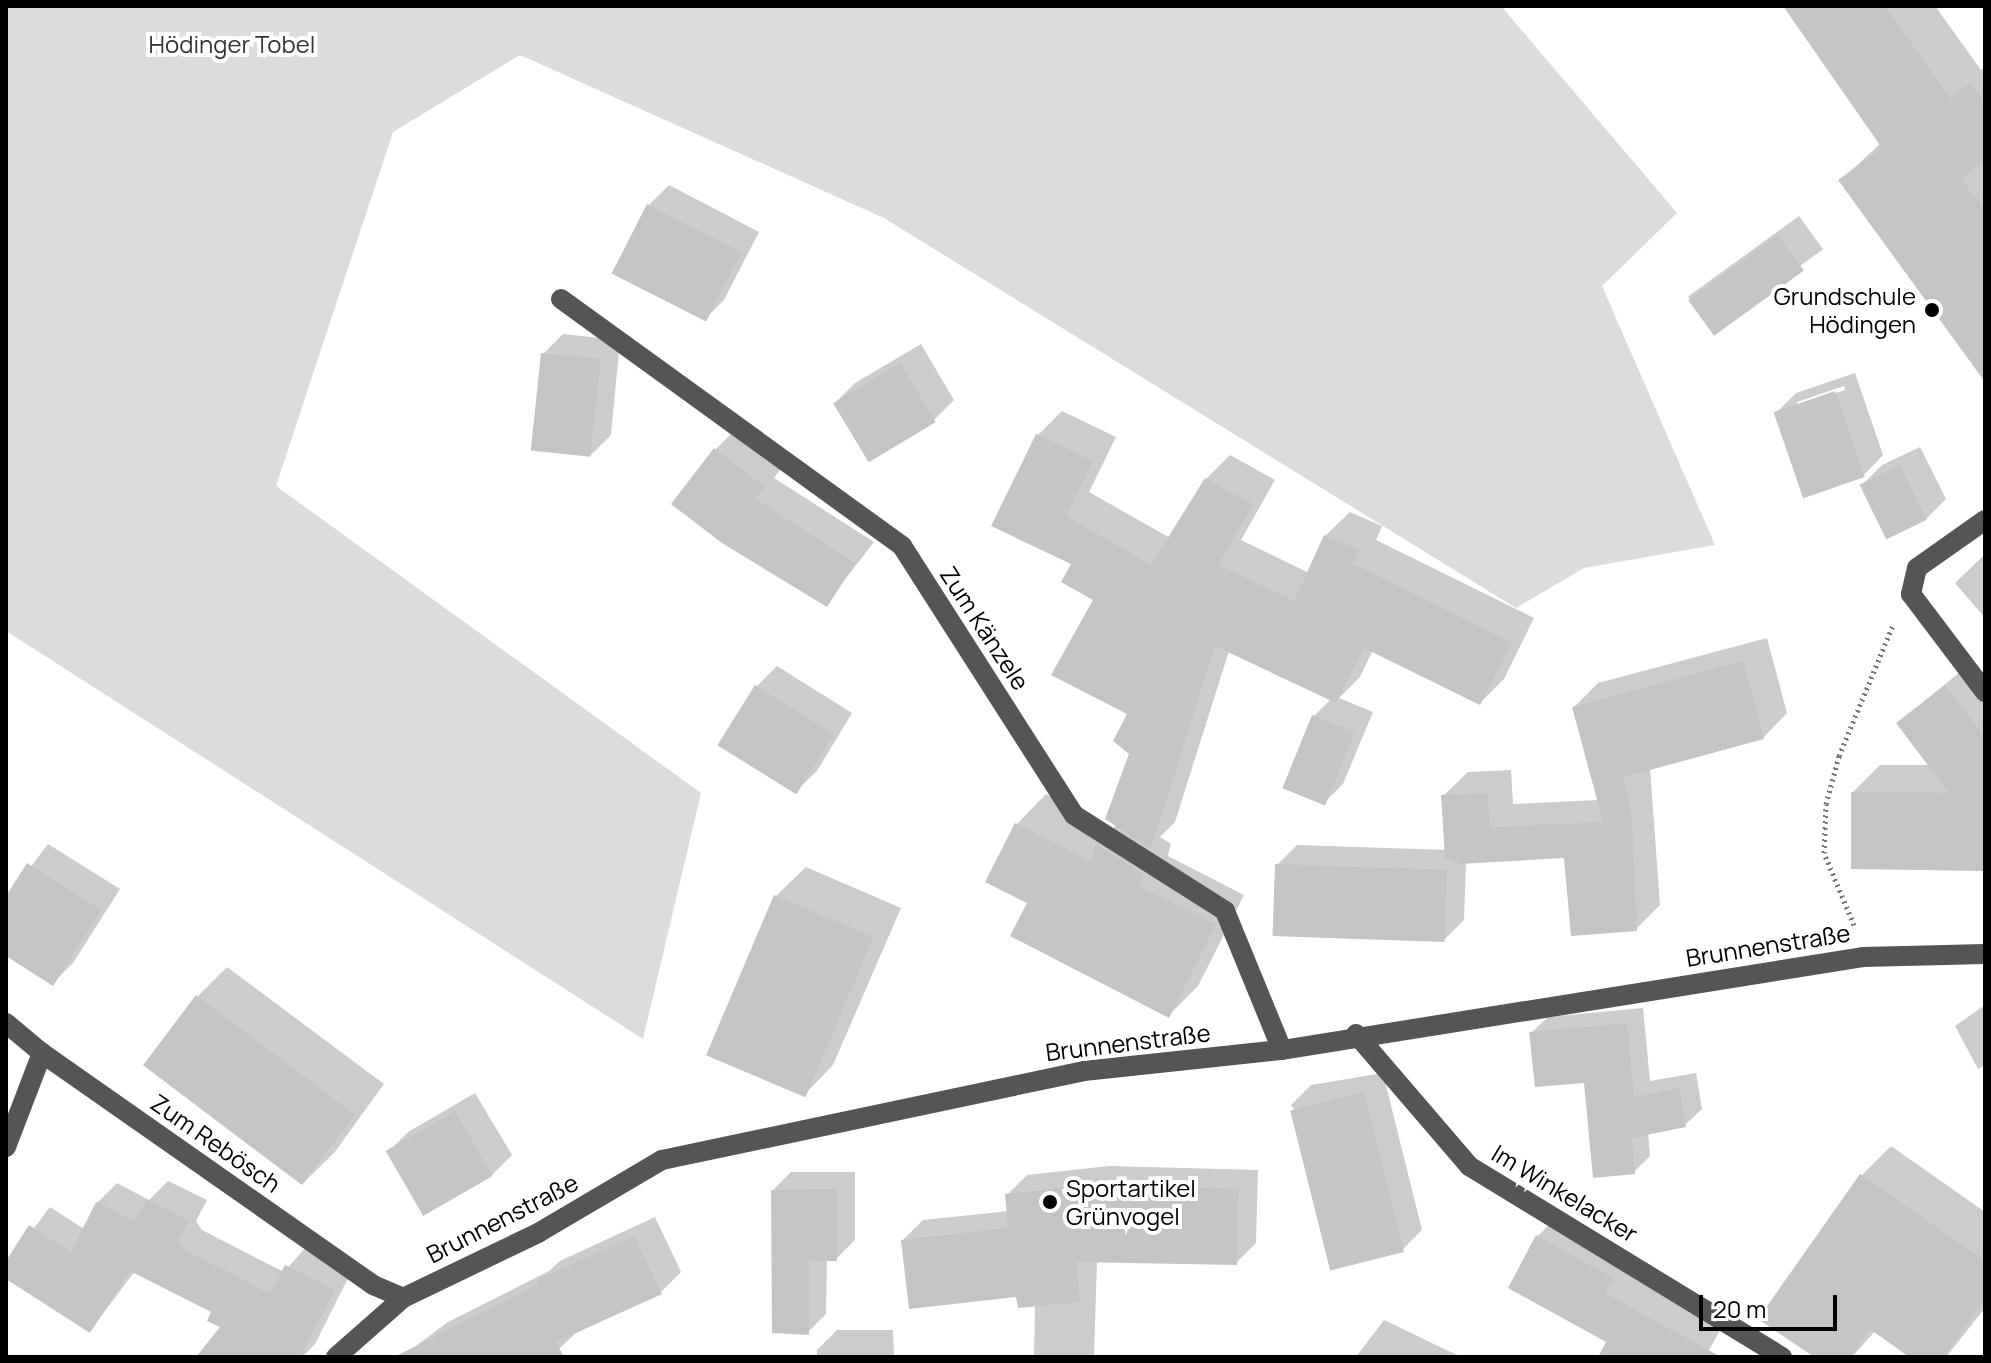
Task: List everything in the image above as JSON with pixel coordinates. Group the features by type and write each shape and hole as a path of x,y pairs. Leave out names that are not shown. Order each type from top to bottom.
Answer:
{"street":[{"name":"Zum Känzele","path":"561,299 902,546 1074,815 1225,911 1282,1050"},
{"path":"1985,520 1917,568 1911,594 1985,692"},
{"name":"Brunnenstraße","path":"336,1357 403,1298 538,1233 662,1160 1084,1071 1282,1050 1356,1034 1863,957 1985,954"},
{"name":"Zum Rebösch","path":"6,1023 42,1053 373,1285 403,1298"},
{"name":"Im Winkelacker","path":"1356,1034 1469,1166 1782,1357"},
{"path":"6,1147 42,1053"}],"path":[{"path":"1863,957 1824,853 1826,804 1839,756 1911,594"}],"green space":[{"name":"Hödinger Tobel","path":"6,6 1501,6 1677,213 1602,286 1715,545 1584,568 1516,608 884,218 520,55 393,132 276,486 701,793 643,1039 6,631"}],"building":[{"path":"1783,6 1885,6 1950,98 1970,83 1985,103 1985,159 1961,179 1985,210 1985,382 1838,180 1882,148"},
{"path":"647,204 741,252 706,322 612,273"},
{"path":"1778,235 1804,271 1714,336 1688,300"},
{"path":"541,353 601,359 590,457 531,450"},
{"path":"900,363 936,422 869,462 833,403"},
{"path":"1835,391 1865,477 1803,498 1774,412"},
{"path":"1036,434 1093,461 1066,516 1151,565 1205,478 1253,505 1218,565 1294,601 1324,535 1359,550 1353,564 1512,643 1480,705 1364,648 1336,703 1215,646 1151,849 1105,819 1129,754 1113,741 1127,714 1051,675 1093,600 1061,582 1071,564 991,526"},
{"path":"714,448 765,487 756,499 855,563 827,607 722,543 671,504"},
{"path":"1900,465 1927,520 1886,540 1860,485"},
{"path":"1743,661 1764,739 1624,777 1632,820 1637,931 1571,936 1564,858 1460,864 1445,858 1441,795 1488,793 1490,827 1603,822 1572,707"},
{"path":"755,685 834,734 796,794 717,745"},
{"path":"1945,685 1985,737 1985,871 1851,869 1851,792 1949,793 1896,723"},
{"path":"1312,715 1355,732 1325,805 1282,788"},
{"path":"1015,823 1090,861 1096,844 1143,874 1139,886 1216,924 1169,1018 1010,936 1027,903 985,882"},
{"path":"27,863 101,910 53,986 6,956 6,896"},
{"path":"1275,864 1447,870 1444,942 1272,936"},
{"path":"774,895 873,937 805,1097 706,1055"},
{"path":"196,995 355,1115 302,1185 143,1065"},
{"path":"1627,1023 1634,1097 1680,1088 1686,1127 1632,1138 1635,1174 1593,1178 1584,1083 1535,1087 1529,1032"},
{"path":"1364,1092 1404,1252 1330,1270 1290,1110"},
{"path":"455,1111 492,1176 423,1216 386,1151"},
{"path":"1860,1174 1985,1261 1985,1298 1944,1357 1909,1357 1870,1329 1850,1357 1814,1357 1758,1319"},
{"path":"1088,1185 1238,1189 1237,1265 1076,1262 1080,1302 1018,1308 1016,1297 909,1309 901,1240 1008,1228 1005,1194"},
{"path":"837,1189 837,1261 809,1261 809,1335 772,1333 771,1190"},
{"path":"147,1199 189,1220 178,1242 183,1249 270,1294 285,1265 335,1290 300,1357 196,1357 220,1327 207,1321 211,1312 130,1271 90,1333 6,1279 6,1261 29,1225 71,1252 96,1202 135,1222"},
{"path":"1536,1235 1614,1278 1605,1293 1721,1357 1598,1357 1606,1342 1508,1288"},
{"path":"634,1236 662,1294 556,1342 564,1357 394,1357 539,1284 537,1280"}],"place":[{"name":"Grundschule Hödingen","path":"1932,310"},
{"name":"Sportartikel Grünvogel","path":"1050,1202"}]}
